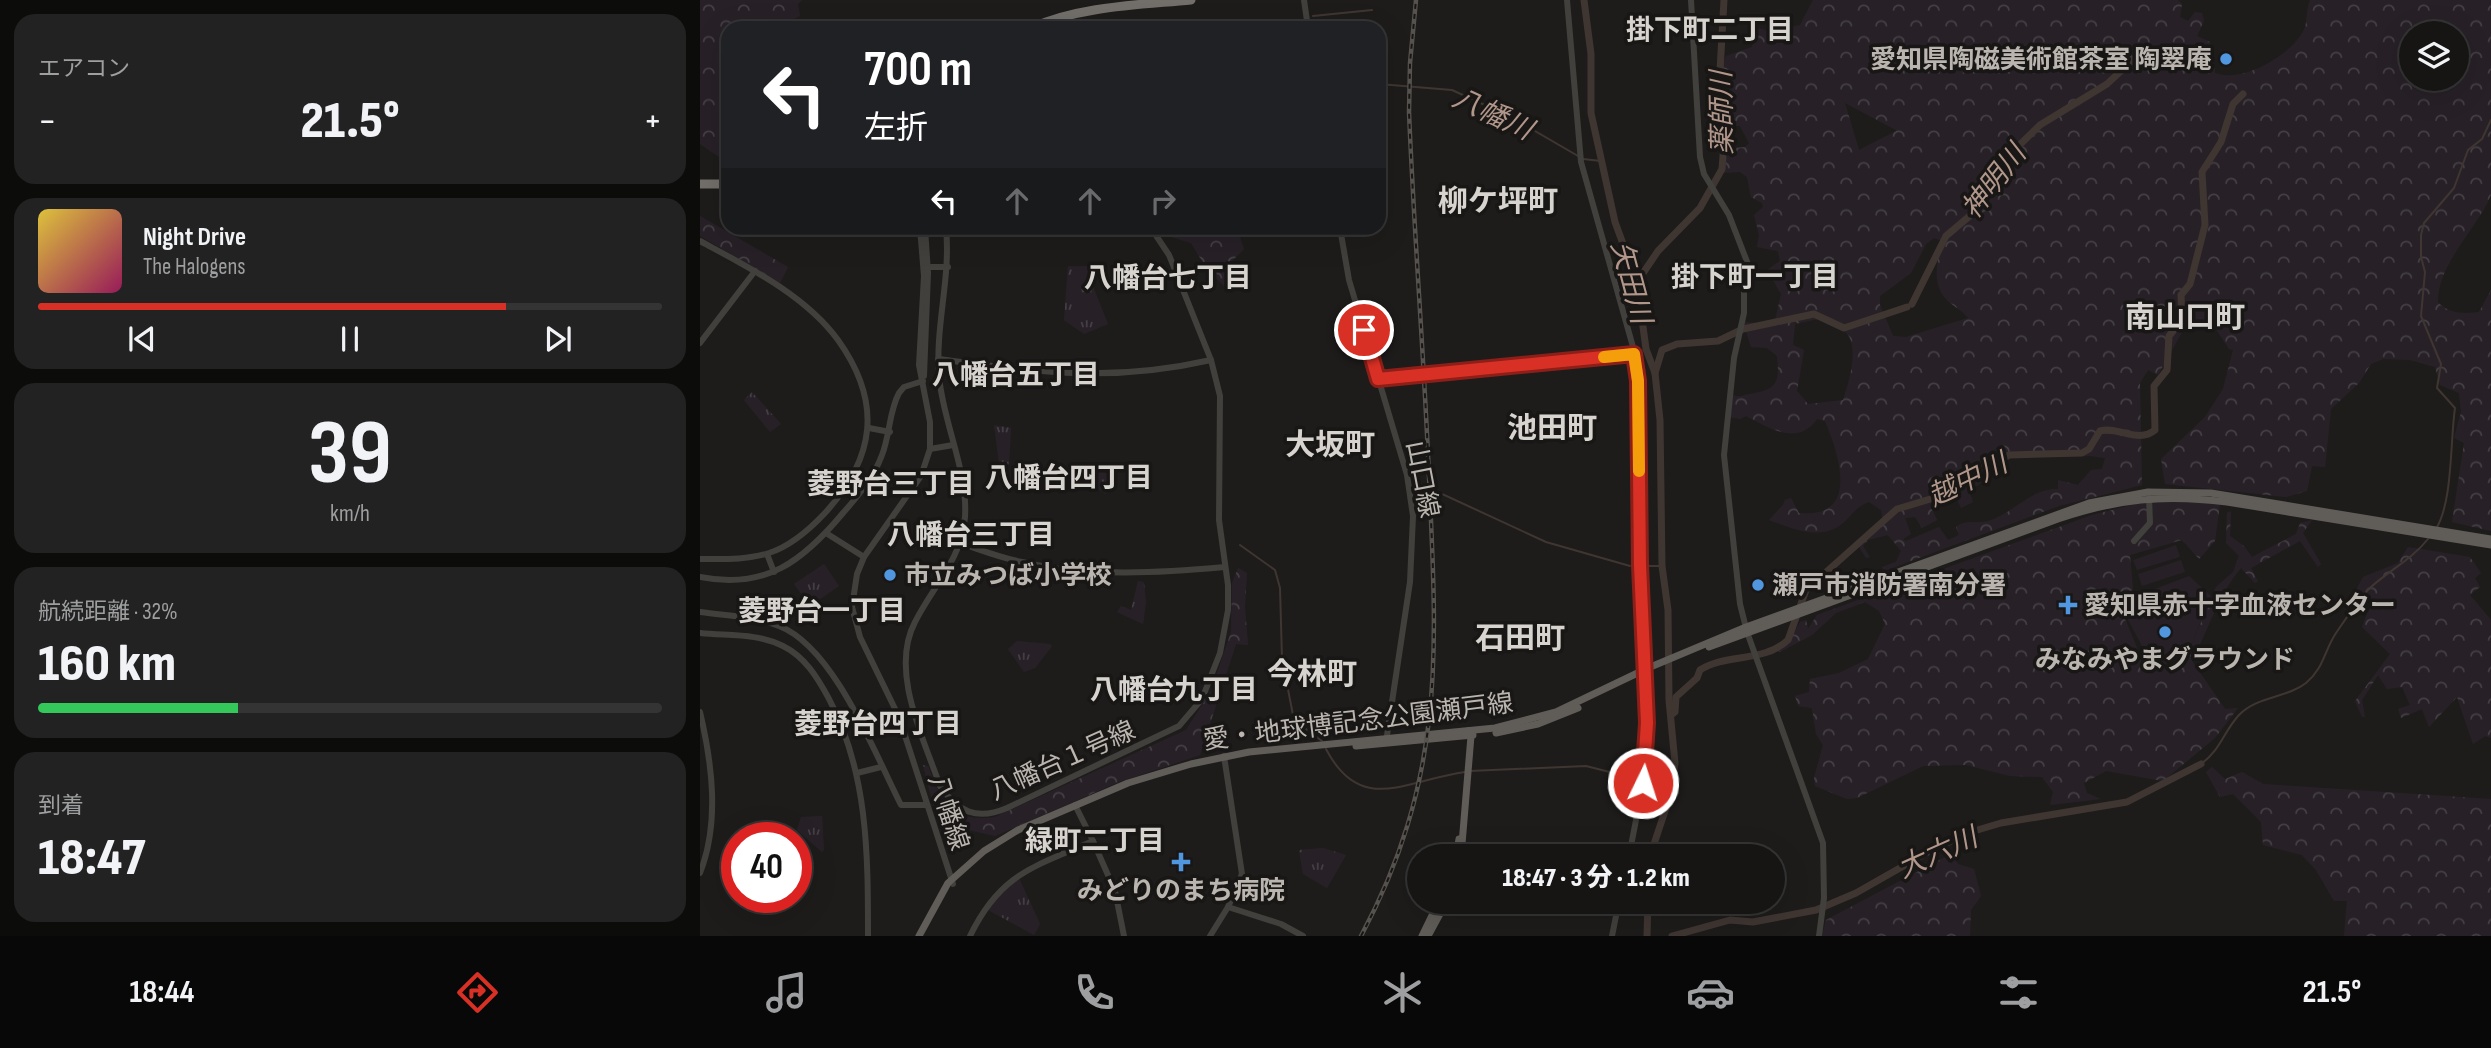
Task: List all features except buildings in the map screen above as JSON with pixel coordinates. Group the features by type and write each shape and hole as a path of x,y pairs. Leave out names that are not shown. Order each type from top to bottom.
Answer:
{"highway":[{"path":"1049,21 1086,12 1191,0"},
{"path":"700,184 721,184"}],"main road":[{"name":"愛・地球博記念公園瀬戸線","path":"1810,608 2078,507 2148,492 2211,493 2375,523"},
{"name":"愛・地球博記念公園瀬戸線","path":"921,936 963,868 997,841 1076,807 1149,780 1224,758 1386,740 1505,732 1555,718 1686,653 2091,508 2149,497 2184,497 2491,539"},
{"name":"愛・地球博記念公園瀬戸線","path":"2441,533 2491,545"},
{"path":"1460,844 1468,734"},
{"name":"愛・地球博記念公園瀬戸線","path":"952,882 998,846 1076,807"},
{"path":"1422,936 1433,914"},
{"path":"1428,936 1440,914"}],"street":[{"path":"1304,0 1307,21"},
{"path":"1567,0 1581,157 1634,354 1638,381 1640,565 1647,671 1644,781 1631,844"},
{"path":"1692,0 1700,158 1704,174 1728,215 1751,272 1735,352 1724,455 1740,604 1746,630 1823,843 1824,900 1819,936"},
{"name":"八幡線","path":"923,235 926,267 923,381 930,422 930,449 921,476 864,557 853,593 855,621 899,717 925,805 952,882"},
{"name":"八幡台１号線","path":"946,235 948,267 938,359 941,396 965,507 960,543 949,569 913,624 906,660 908,686 940,786 949,800 965,813 983,815 1007,808 1179,726 1202,699 1220,653 1228,610 1218,508 1222,408 1211,360 1164,244 1157,235"},
{"name":"山口線","path":"1341,235 1349,279 1407,475 1413,534 1410,582 1386,740"},
{"path":"700,241 755,271 811,312 836,338 847,353 862,390 869,428 859,467 844,492 796,540 767,554 700,559"},
{"path":"926,267 948,267"},
{"path":"700,343 755,271"},
{"path":"1378,379 1634,354"},
{"path":"938,359 1081,375 1132,374 1211,360"},
{"path":"700,577 749,580 774,572 801,557 826,533 870,478 890,432 899,393 904,387 923,381"},
{"path":"869,428 890,432"},
{"path":"930,449 953,445"},
{"path":"2134,541 2150,523 2149,497"},
{"path":"826,533 864,557"},
{"path":"960,543 1020,562 1089,570 1147,574 1225,568"},
{"path":"767,554 774,572"},
{"path":"700,612 758,620 780,626 800,638 832,672 901,805 925,805"},
{"path":"700,633 767,639 799,656 817,676 844,726 857,773 863,810 867,936"},
{"path":"700,712 710,761 711,787 707,849 700,873"},
{"path":"912,759 929,754"},
{"path":"1210,936 1240,884 1241,865 1224,758"},
{"path":"857,773 881,767"},
{"path":"1076,807 1115,891 1124,936"},
{"path":"970,936 1002,887 1019,873 1093,841"},
{"path":"947,869 963,868"},
{"path":"1228,907 1281,924 1303,936"},
{"path":"1612,936 1616,914"}],"green space":[{"path":"700,0 802,0 798,4 800,16 789,21 721,21 721,158 700,144"},
{"path":"1813,0 2178,0 2182,4 2180,17 2188,21 2195,12 2202,13 2204,21 2197,36 2210,42 2215,73 2238,75 2264,66 2296,41 2306,24 2310,0 2491,0 2491,195 2444,274 2438,302 2457,312 2479,312 2491,290 2491,531 2452,522 2464,443 2454,438 2461,412 2459,393 2440,385 2435,367 2410,360 2383,359 2371,364 2359,383 2331,409 2325,467 2312,466 2307,491 2286,497 2165,484 2161,459 2205,417 2223,389 2233,350 2229,349 2210,320 2186,325 2158,375 2148,370 2140,383 2142,485 2059,506 1884,571 1882,567 1896,562 1901,551 1888,535 1868,540 1863,546 1870,557 1866,558 1858,545 1883,522 1881,510 1869,502 1839,526 1822,532 1804,531 1769,520 1785,500 1791,498 1799,513 1818,512 1831,506 1838,496 1840,482 1836,451 1825,421 1817,419 1801,432 1792,434 1774,430 1746,416 1740,419 1730,417 1733,395 1766,390 1775,384 1778,373 1777,356 1767,348 1751,347 1744,325 1745,322 1774,325 1781,294 1767,270 1780,261 1778,251 1757,247 1759,235 1754,215 1763,207 1762,203 1751,197 1747,177 1740,172 1722,173 1721,149 1745,147 1749,143 1740,126 1728,125 1725,118 1721,101 1723,63 1726,56 1752,47 1757,28 1773,32 1800,25","holes":["1845,103 1896,130 1896,131 1859,150","1934,238 1943,241 1937,263 1939,287 1947,300 1968,318 1906,337 1893,336 1880,305 1880,296 1911,273 1926,244","1818,319 1844,331 1849,337 1853,354 1843,400 1808,404 1797,391 1804,350 1793,345 1795,324","2010,458 2105,458 2102,469 2091,470 2078,485 2058,480 2058,489 2039,493 1997,518 1960,525 1956,527 1959,535 1948,540 1939,527 1906,541 1903,539 1911,534 1905,518 1915,517 1922,528 1937,520 1930,505 1932,501 1955,495 1961,508 1973,502 1969,490 1990,478 1990,470"]},
{"path":"700,216 721,228 721,235 733,235 788,267 780,283 700,236"},
{"path":"1239,235 1244,249 1232,261 1224,286 1206,268 1191,243 1168,236"},
{"path":"1068,266 1090,266 1094,289 1108,324 1084,334 1064,320"},
{"path":"752,392 781,424 770,432 744,400"},
{"path":"994,425 1011,428 1009,465 999,463"},
{"path":"1089,468 1110,474 1113,485 1105,494 1088,481"},
{"path":"2136,504 2220,504 2215,541 2199,559 2182,540 2130,555 2133,590 2118,602 2147,672 2184,662 2216,587 2233,572 2239,556 2226,543 2227,513 2231,511 2230,536 2244,546 2252,557 2296,534 2300,523 2312,520 2303,533 2321,564 2318,567 2300,541 2251,568 2258,581 2255,583 2241,568 2233,578 2192,661 2225,709 2238,708 2215,738 2163,781 2106,771 2084,783 2087,793 2101,799 2050,805 2053,792 2042,777 2010,776 1966,765 1923,766 1857,798 1847,799 1815,786 1814,778 1823,745 1816,734 1812,708 1798,706 1795,696 1809,692 1810,679 1839,673 1868,659 1885,624 1879,611 1865,602 1836,613 1812,635 1780,652 1777,650 1789,642 1800,622 1806,620 1808,629 1817,615 2092,515"},
{"path":"2176,545 2180,557 2137,570 2133,560"},
{"path":"2408,547 2470,557 2481,573 2475,578 2480,587 2470,595 2491,620 2491,738 2485,736 2473,744 2457,697 2429,727 2422,709 2401,718 2398,709 2410,705 2402,687 2387,689 2378,675 2362,700 2365,717 2362,717 2355,701 2390,654 2362,627 2371,603 2356,590 2363,577 2398,563"},
{"path":"2181,560 2185,572 2142,586 2138,574"},
{"path":"824,564 839,586 810,606 794,584"},
{"path":"1238,568 1247,573 1245,607 1248,645 1236,644 1200,755 1119,782 995,836 942,824 936,816 923,765 928,766 944,800 958,813 968,817 995,817 1186,730 1211,691 1231,632 1232,583"},
{"name":"みなみやまグラウンド","path":"2189,576 2211,596 2187,656 2154,668 2122,609 2126,600"},
{"path":"1138,581 1144,582 1146,602 1143,624 1117,612 1121,606 1131,610"},
{"path":"1017,641 1052,646 1035,668 1024,672 1008,649"},
{"path":"2212,767 2225,779 2242,772 2263,784 2491,799 2491,936 2344,936 2347,901 2334,901 2316,870 2302,855 2263,845 2261,822 2233,794 2220,797 2206,772"},
{"path":"822,816 822,852 812,843 812,822 799,822 801,817"},
{"path":"1323,848 1346,855 1327,888 1303,874 1299,850"},
{"path":"1951,854 1958,864 1974,869 1981,896 1971,910 1970,936 1822,936 1826,920"},
{"path":"1019,878 1040,924 1034,935 988,910 1004,889"}],"waterway":[{"name":"矢田川","path":"1584,0 1591,54 1591,113 1615,222 1637,282 1646,349 1655,373 1660,420 1662,566 1668,610 1669,700 1675,763 1671,793 1654,844"},
{"name":"薬師川","path":"1637,282 1658,251 1700,208 1722,169 1727,103 1720,71 1724,0"},
{"path":"1313,16 1372,10"},
{"name":"神明川","path":"1912,304 1946,236 1972,214 2003,161 2040,125 2107,84 2135,58"},
{"name":"八幡川","path":"1386,85 1452,90 1511,117 1578,156"},
{"name":"越中川","path":"1671,715 1675,712 1676,697 1697,678 1700,670 1722,661 1768,652 1788,640 1806,590 1897,509 1947,494 2009,455 2082,453 2089,449 2100,431 2142,435 2155,430 2154,386 2167,370 2169,336 2182,320 2181,295 2190,284 2205,225 2202,172 2221,142 2233,104 2243,94"},
{"path":"2436,529 2448,487 2455,408 2437,388 2441,364 2421,316 2425,272 2421,257 2421,235 2424,223 2454,188 2468,150 2482,139 2491,120"},
{"name":"八幡川","path":"1583,159 1601,161"},
{"name":"神明川","path":"1907,307 1912,304"},
{"name":"神明川","path":"1655,373 1662,350 1677,344 1718,341 1743,329 1814,314 1844,328 1907,307"},
{"path":"1414,481 1546,542 1630,566"},
{"path":"2201,764 2213,753 2234,721 2246,709 2306,683 2320,665 2336,633 2362,597 2428,539"},
{"path":"1240,545 1275,570 1280,588 1282,659 1294,720 1322,741"},
{"path":"1646,566 1662,566"},
{"path":"1326,749 1340,770 1354,782 1370,788 1404,786 1465,772"},
{"name":"大六川","path":"1672,936 1730,920 1753,922 1816,910 1856,893 1935,848 1974,831 2001,823 2127,802 2201,764"},
{"path":"1470,771 1586,766 1641,780"},
{"path":"1646,782 1671,793"},
{"name":"矢田川","path":"1647,936 1648,914"}],"railway":[{"path":"1361,936 1389,878 1409,822 1422,767 1430,712 1434,599 1432,540 1409,112 1416,0"}],"slow traffic":[{"path":"1604,357 1634,354 1638,381 1639,471"}],"place":[{"name":"愛知県陶磁美術館茶室 陶翠庵","path":"2226,59"},
{"name":"市立みつば小学校","path":"890,575"},
{"name":"瀬戸市消防署南分署","path":"1758,585"},
{"name":"愛知県赤十字血液センター","path":"2068,605"},
{"name":"みなみやまグラウンド","path":"2165,632"},
{"name":"みどりのまち病院","path":"1181,862"}],"district":[{"name":"掛下町二丁目","path":"1710,29"},
{"name":"柳ケ坪町","path":"1498,201"},
{"name":"掛下町一丁目","path":"1755,276"},
{"name":"八幡台七丁目","path":"1168,277"},
{"name":"南山口町","path":"2185,317"},
{"name":"八幡台五丁目","path":"1016,374"},
{"name":"池田町","path":"1552,428"},
{"name":"大坂町","path":"1330,445"},
{"name":"八幡台四丁目","path":"1069,477"},
{"name":"菱野台三丁目","path":"891,483"},
{"name":"八幡台三丁目","path":"971,534"},
{"name":"菱野台一丁目","path":"822,610"},
{"name":"石田町","path":"1520,638"},
{"name":"今林町","path":"1312,674"},
{"name":"八幡台九丁目","path":"1174,689"},
{"name":"菱野台四丁目","path":"878,723"},
{"name":"緑町二丁目","path":"1095,840"}],"route":[{"path":"1364,330 1378,379 1634,354 1638,381 1640,565 1647,723 1643,783"}]}
